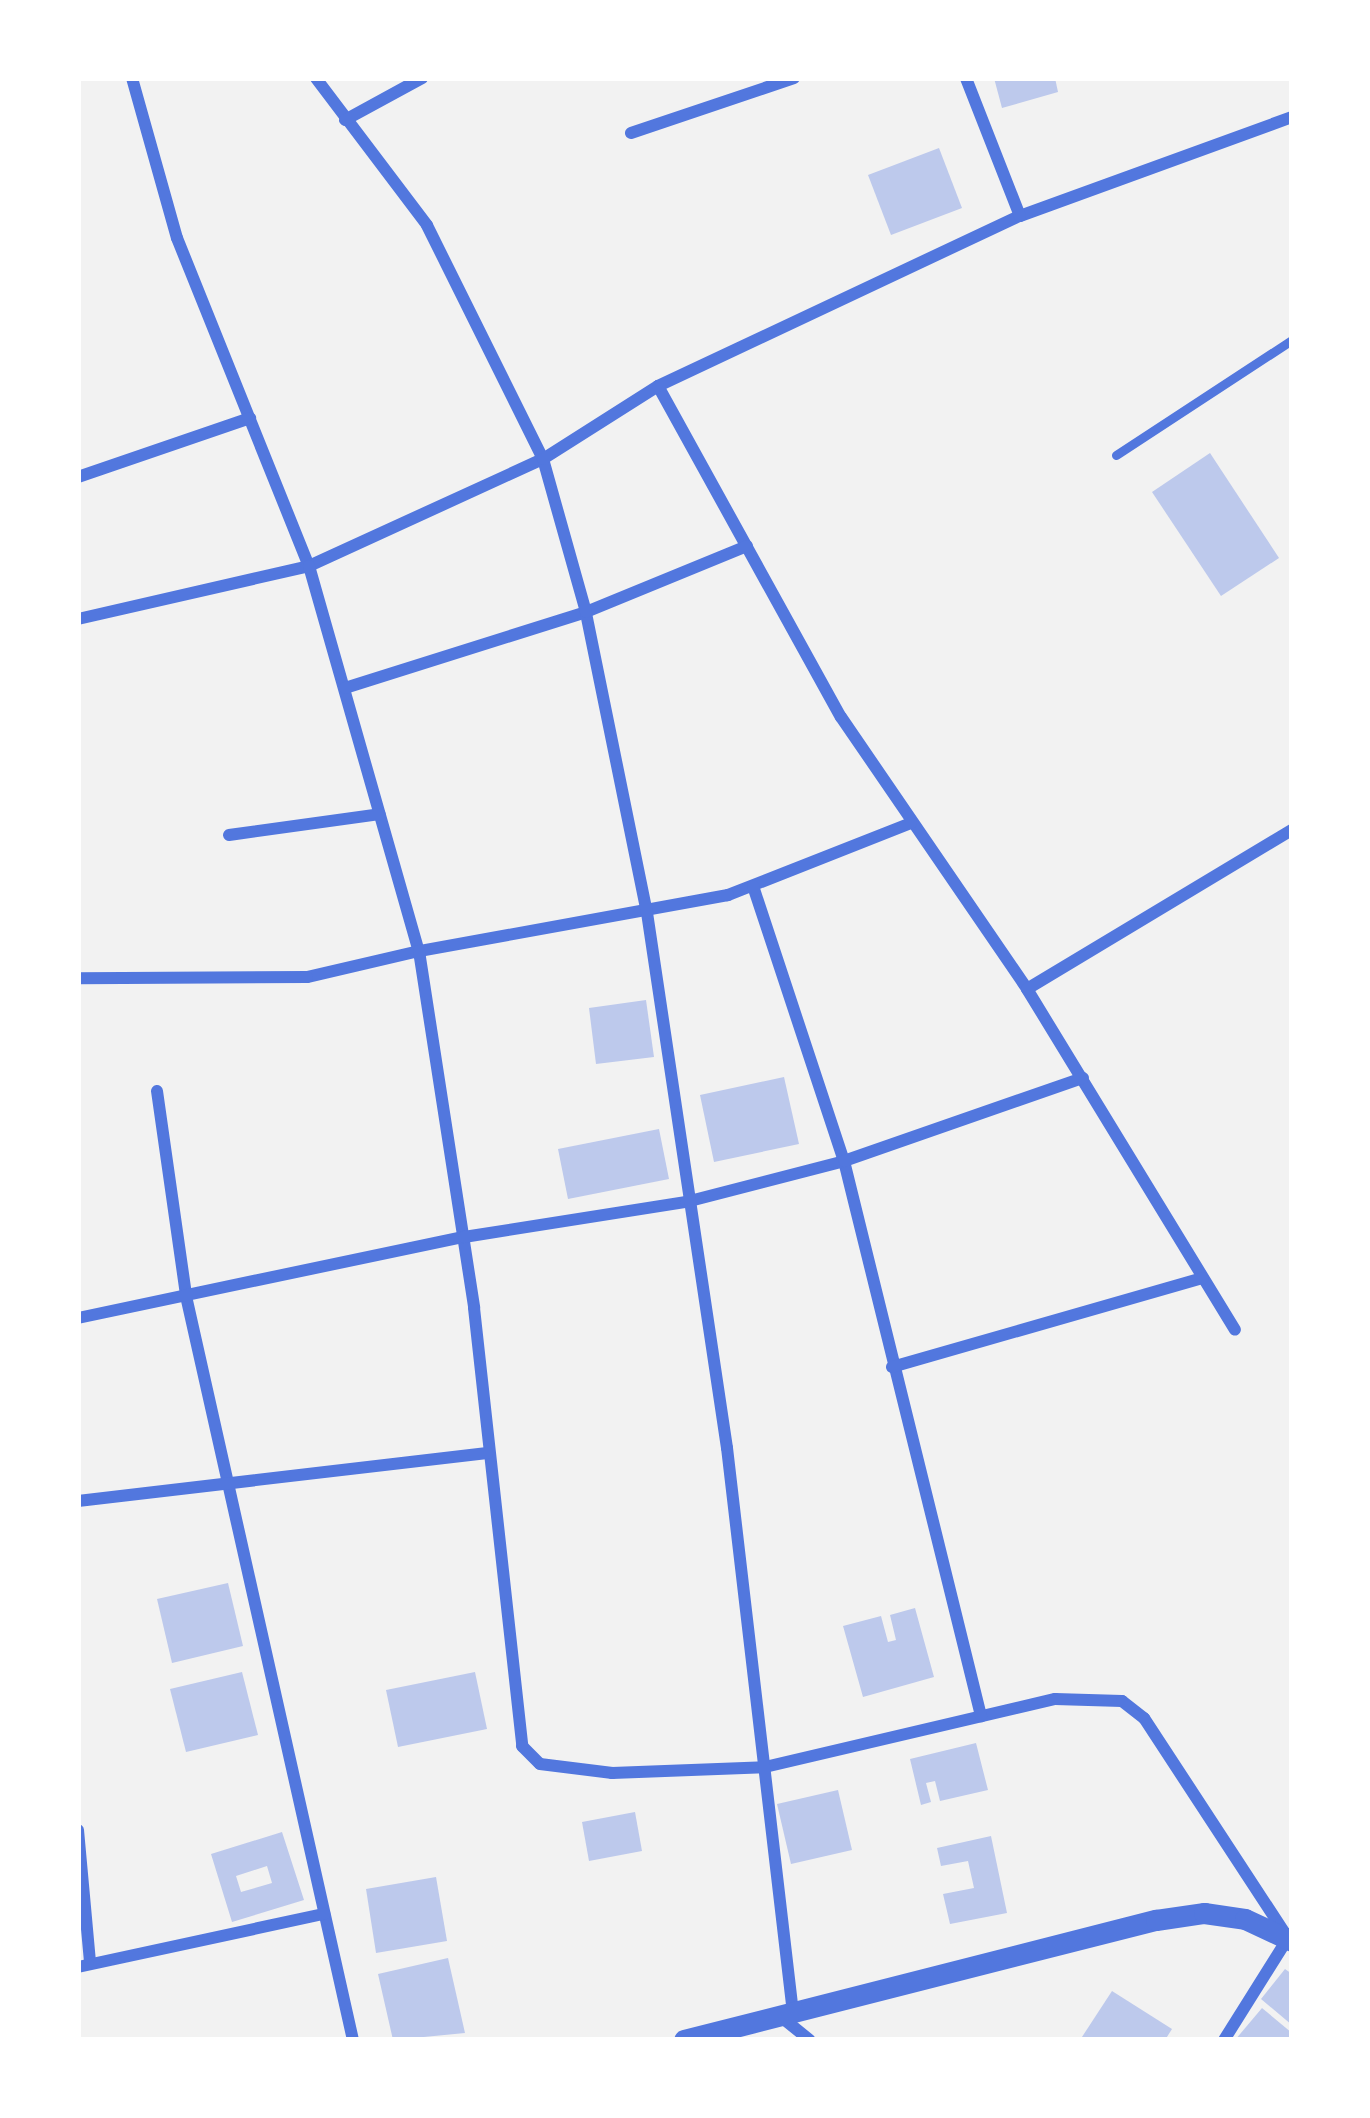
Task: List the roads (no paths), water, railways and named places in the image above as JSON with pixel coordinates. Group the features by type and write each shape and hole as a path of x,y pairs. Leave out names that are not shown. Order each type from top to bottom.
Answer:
{"street":[{"path":"132,78 177,238 309,566 419,951 464,1237 522,1746 540,1765 612,1773 765,1767 1084,1696 1122,1701 1144,1718 1290,1940"},
{"path":"316,78 427,225 543,459 586,612 646,913 686,1202 727,1448 765,1767 786,2015 810,2040"},
{"path":"345,120 422,78"},
{"path":"631,133 794,78"},
{"path":"965,78 1020,216"},
{"path":"78,619 309,566 543,459 658,386 1020,216 1292,117"},
{"path":"658,386 841,717 1027,989 1235,1330"},
{"path":"78,477 250,418"},
{"path":"344,688 586,612 747,547"},
{"path":"230,835 380,814"},
{"path":"78,978 307,977 419,951 646,913 753,886 911,823"},
{"path":"1027,989 1292,830"},
{"path":"753,886 844,1162 981,1716"},
{"path":"78,1318 464,1237 686,1202 844,1162 1083,1078"},
{"path":"157,1091 186,1296 353,2040"},
{"path":"892,1367 1203,1278"},
{"path":"78,1501 487,1453"},
{"path":"78,1831 84,1965 325,1914"},
{"path":"684,2040 1204,1913 1245,1919 1290,1940"},
{"path":"1224,2040 1290,1940"}],"lane":[{"path":"1116,455 1292,340"}]}
